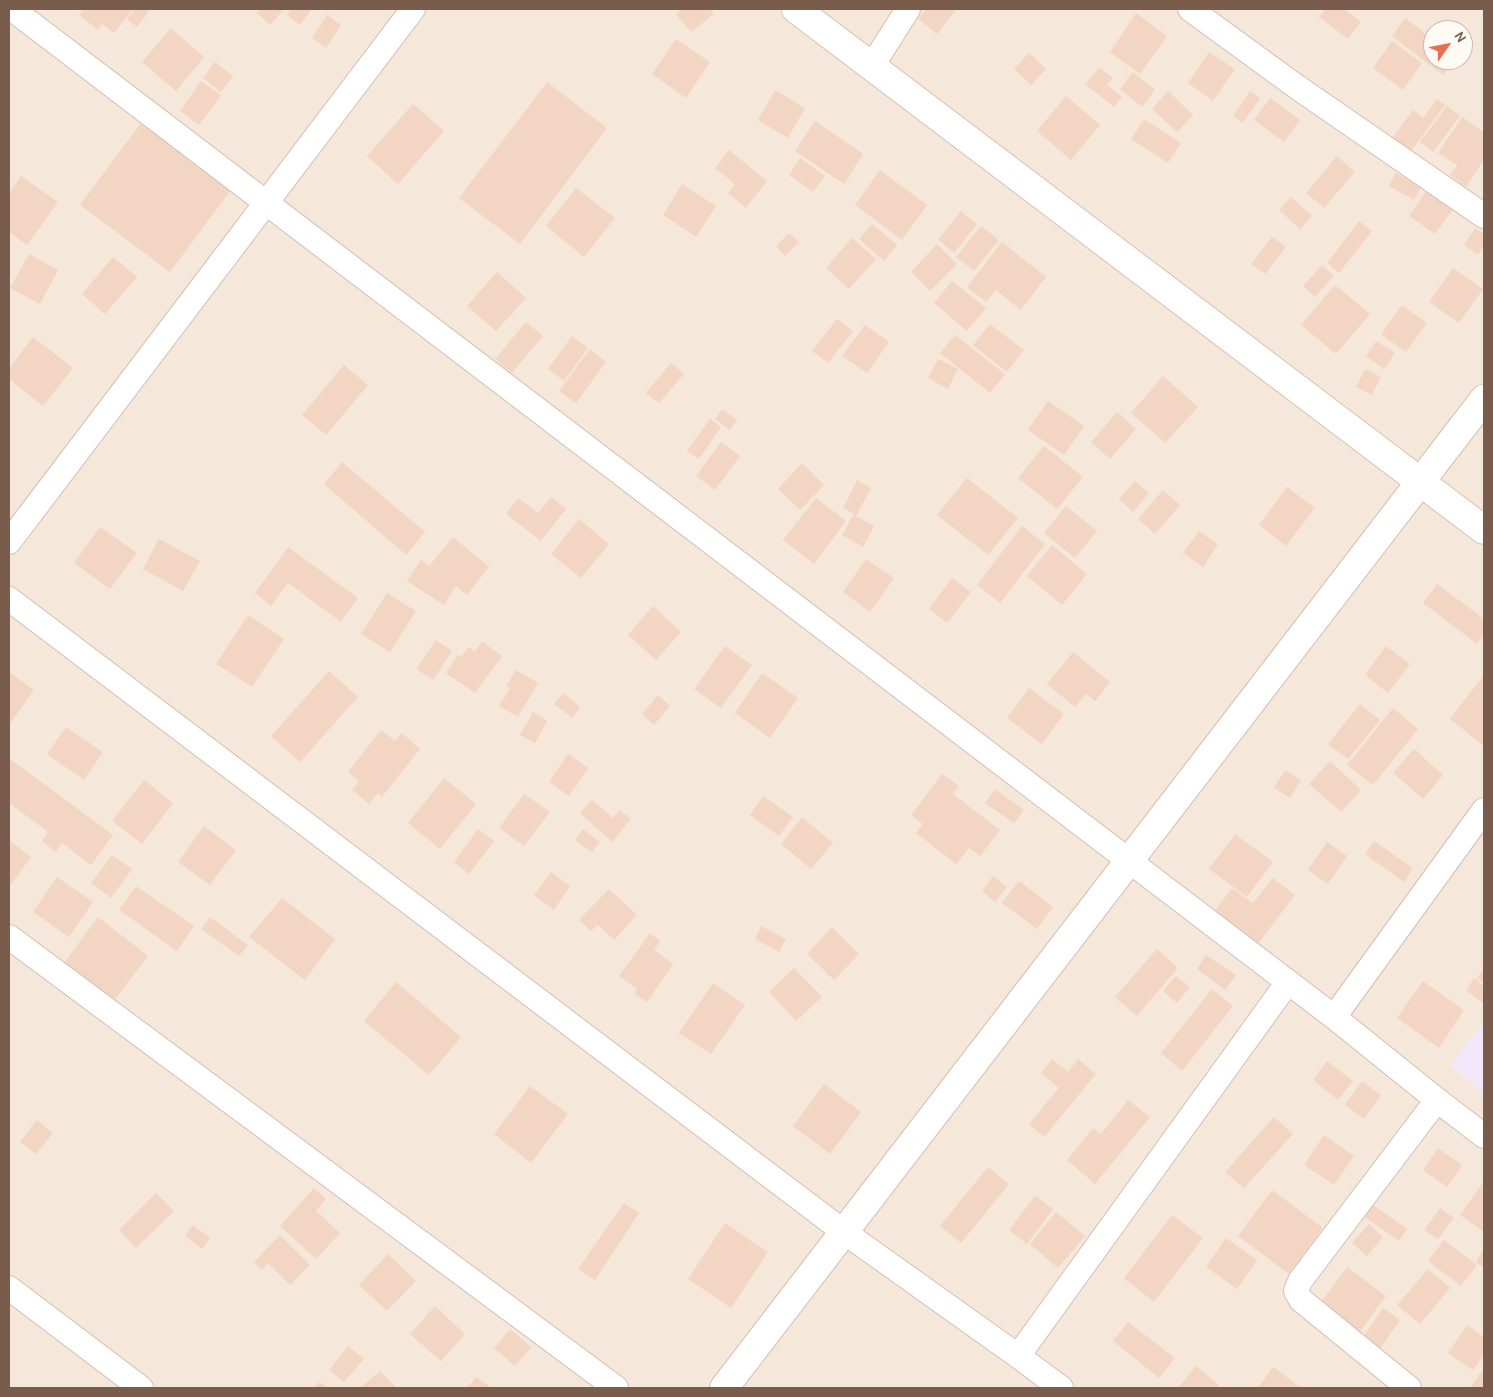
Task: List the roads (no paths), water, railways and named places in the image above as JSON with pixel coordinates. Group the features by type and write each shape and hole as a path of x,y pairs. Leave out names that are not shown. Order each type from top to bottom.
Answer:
{"street":[{"path":"12,9 1334,1017 1484,1136"},
{"path":"9,542 413,9"},
{"path":"796,9 1484,530"},
{"path":"872,66 908,9"},
{"path":"1190,9 1297,87 1484,216"},
{"path":"724,1388 1484,399"},
{"path":"9,599 844,1232 1018,1356 1047,1384"},
{"path":"1334,1017 1484,810"},
{"path":"9,937 616,1388"},
{"path":"1018,1356 1288,982"},
{"path":"1409,1388 1301,1300 1296,1290 1300,1282 1437,1100"},
{"path":"9,1288 141,1388"}]}
